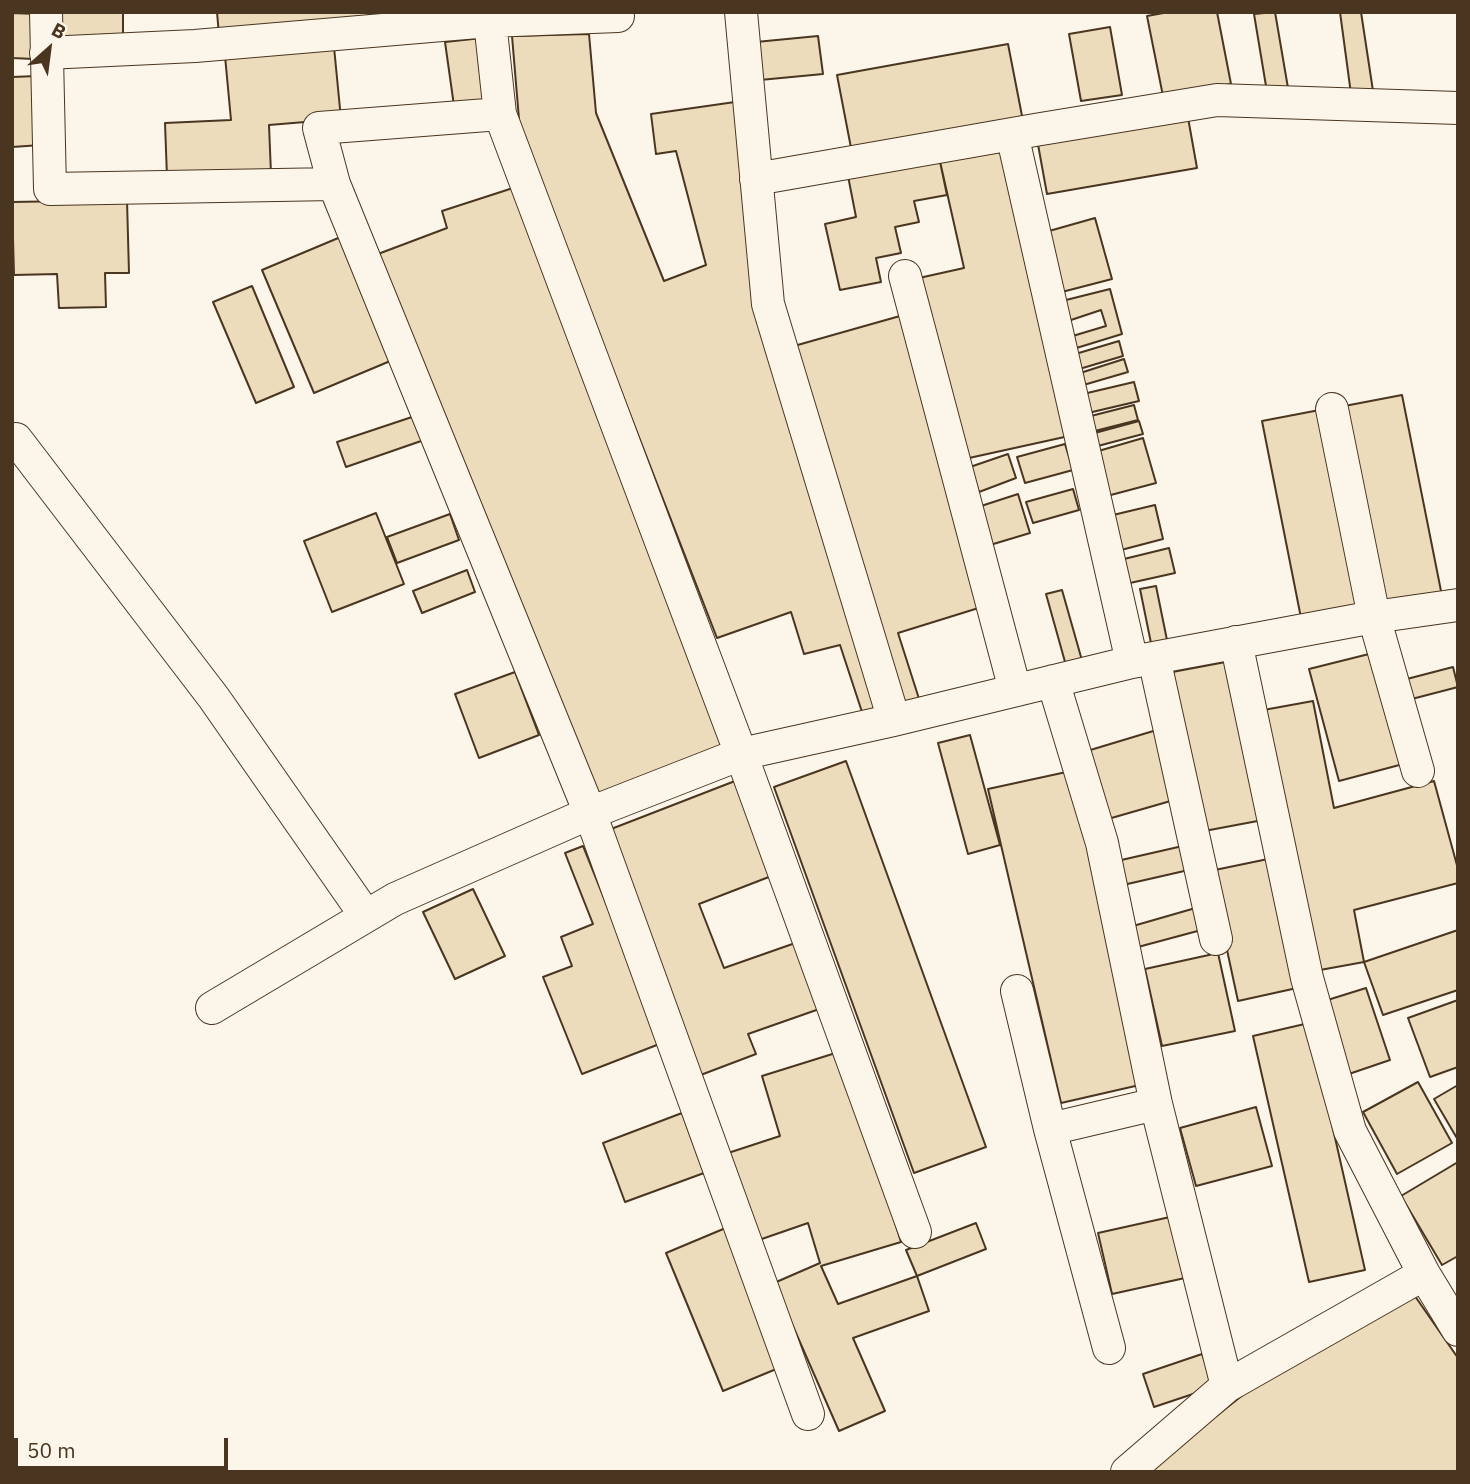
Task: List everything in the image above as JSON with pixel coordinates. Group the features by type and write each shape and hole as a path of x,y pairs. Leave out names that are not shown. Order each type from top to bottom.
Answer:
{"street":[{"path":"46,12 50,189 334,184"},
{"path":"741,12 768,304 894,720"},
{"path":"46,53 195,46 489,16 618,16"},
{"path":"489,16 500,114 741,754 915,1232"},
{"path":"757,179 1217,100 1458,108"},
{"path":"500,114 319,128 334,184 590,813 808,1414"},
{"path":"1012,134 1143,660 1216,939"},
{"path":"905,276 1015,690"},
{"path":"1332,409 1374,618 1418,771"},
{"path":"16,439 214,698 366,916"},
{"path":"212,1008 395,899 590,813 741,754 1143,660 1458,605"},
{"path":"1236,642 1307,978 1350,1131 1424,1274 1458,1330"},
{"path":"1054,681 1102,843 1156,1104 1227,1386"},
{"path":"1017,991 1050,1129 1110,1348"},
{"path":"1050,1129 1156,1104"},
{"path":"1127,1472 1227,1386 1424,1274"}],"building":[{"path":"59,12 123,12 123,39 60,40"},
{"path":"217,12 368,12 369,23 219,35"},
{"path":"1169,12 1217,12 1231,84 1163,96 1147,16"},
{"path":"1275,12 1288,88 1267,92 1254,14"},
{"path":"1340,12 1361,12 1373,91 1351,94"},
{"path":"12,13 36,14 34,59 12,58"},
{"path":"1110,27 1122,95 1081,101 1069,34"},
{"path":"589,34 596,113 664,281 706,265 676,151 656,154 651,114 735,102 844,583 884,712 864,718 840,645 804,654 791,612 717,638 520,131 512,36"},
{"path":"818,36 823,74 760,80 756,42"},
{"path":"482,38 491,109 455,113 445,42"},
{"path":"1008,44 1023,121 852,153 837,75"},
{"path":"334,47 341,119 269,125 271,174 167,177 165,123 231,120 225,56"},
{"path":"37,76 41,145 12,147 12,77"},
{"path":"1187,112 1197,168 1047,194 1037,139"},
{"path":"1003,144 1069,436 960,460 919,278 964,268 939,157"},
{"path":"939,157 947,195 914,201 919,222 895,227 901,253 876,258 881,282 840,290 825,224 856,217 848,176"},
{"path":"513,188 733,745 597,801 378,254 447,228 442,211"},
{"path":"127,200 129,273 105,273 106,307 59,308 57,274 14,275 12,202"},
{"path":"1095,218 1112,279 1058,293 1042,233"},
{"path":"343,236 395,359 314,393 262,270"},
{"path":"252,286 294,387 256,403 213,302"},
{"path":"1110,289 1122,334 1070,350 1066,338 1106,326 1101,310 1068,321 1062,301"},
{"path":"907,314 985,606 898,633 921,705 902,711 787,348"},
{"path":"1119,341 1123,356 1076,370 1072,355"},
{"path":"1124,359 1128,372 1080,386 1077,374"},
{"path":"1134,382 1139,401 1088,413 1083,394"},
{"path":"1402,395 1443,601 1375,614 1334,408"},
{"path":"1134,405 1138,420 1091,432 1087,417"},
{"path":"1330,408 1371,615 1303,628 1262,421"},
{"path":"415,416 424,440 346,467 337,442"},
{"path":"1139,421 1143,434 1094,447 1091,434"},
{"path":"1143,438 1156,483 1107,496 1095,452"},
{"path":"1065,444 1073,470 1025,483 1017,457"},
{"path":"1008,454 1016,478 979,492 970,467"},
{"path":"1073,489 1079,510 1033,523 1026,502"},
{"path":"1018,494 1030,533 990,545 978,507"},
{"path":"1155,505 1163,539 1121,550 1113,515"},
{"path":"376,513 404,584 332,612 304,541"},
{"path":"450,514 459,540 397,563 387,537"},
{"path":"1169,548 1175,573 1130,583 1124,559"},
{"path":"467,570 475,592 422,613 413,591"},
{"path":"1156,586 1168,645 1152,648 1140,589"},
{"path":"1062,590 1083,664 1067,669 1046,594"},
{"path":"1377,652 1407,763 1339,781 1309,669"},
{"path":"1231,661 1263,820 1199,832 1167,673"},
{"path":"1453,667 1458,687 1408,700 1403,680"},
{"path":"515,672 539,735 479,758 455,694"},
{"path":"1313,701 1334,808 1434,781 1458,869 1458,883 1354,910 1364,962 1309,972 1258,711"},
{"path":"1160,729 1181,798 1108,819 1087,751"},
{"path":"970,735 1000,845 968,854 938,743"},
{"path":"846,761 986,1147 914,1173 774,787"},
{"path":"1071,771 1144,1084 1061,1103 988,789"},
{"path":"735,781 774,875 699,904 724,968 801,941 825,1007 748,1034 756,1054 698,1076 606,831"},
{"path":"1187,845 1193,869 1123,885 1117,861"},
{"path":"583,846 662,1043 582,1074 543,977 572,966 561,937 593,924 565,853"},
{"path":"1268,859 1297,988 1238,1001 1210,871"},
{"path":"473,889 505,956 455,979 423,912"},
{"path":"1199,907 1205,929 1138,947 1133,926"},
{"path":"1458,930 1458,990 1383,1015 1364,962"},
{"path":"1218,953 1235,1031 1162,1046 1145,969"},
{"path":"1366,988 1390,1060 1343,1076 1318,1003"},
{"path":"1458,1000 1458,1067 1430,1077 1408,1018"},
{"path":"1309,1023 1365,1270 1309,1282 1253,1036"},
{"path":"842,1051 901,1242 821,1266 838,1304 917,1276 929,1311 853,1338 885,1411 839,1431 774,1283 820,1263 808,1223 756,1241 725,1154 780,1136 762,1076"},
{"path":"1418,1082 1452,1143 1397,1174 1363,1112"},
{"path":"1458,1085 1458,1140 1434,1099"},
{"path":"1256,1107 1272,1166 1196,1186 1180,1128"},
{"path":"682,1113 704,1173 625,1202 603,1143"},
{"path":"1458,1162 1458,1256 1442,1265 1401,1196"},
{"path":"1170,1217 1185,1278 1112,1294 1098,1233"},
{"path":"976,1223 986,1249 917,1276 906,1250"},
{"path":"728,1227 786,1365 723,1391 666,1253"},
{"path":"1410,1289 1458,1358 1458,1472 1146,1472 1288,1359"},
{"path":"1202,1354 1214,1387 1154,1407 1143,1374"}]}
